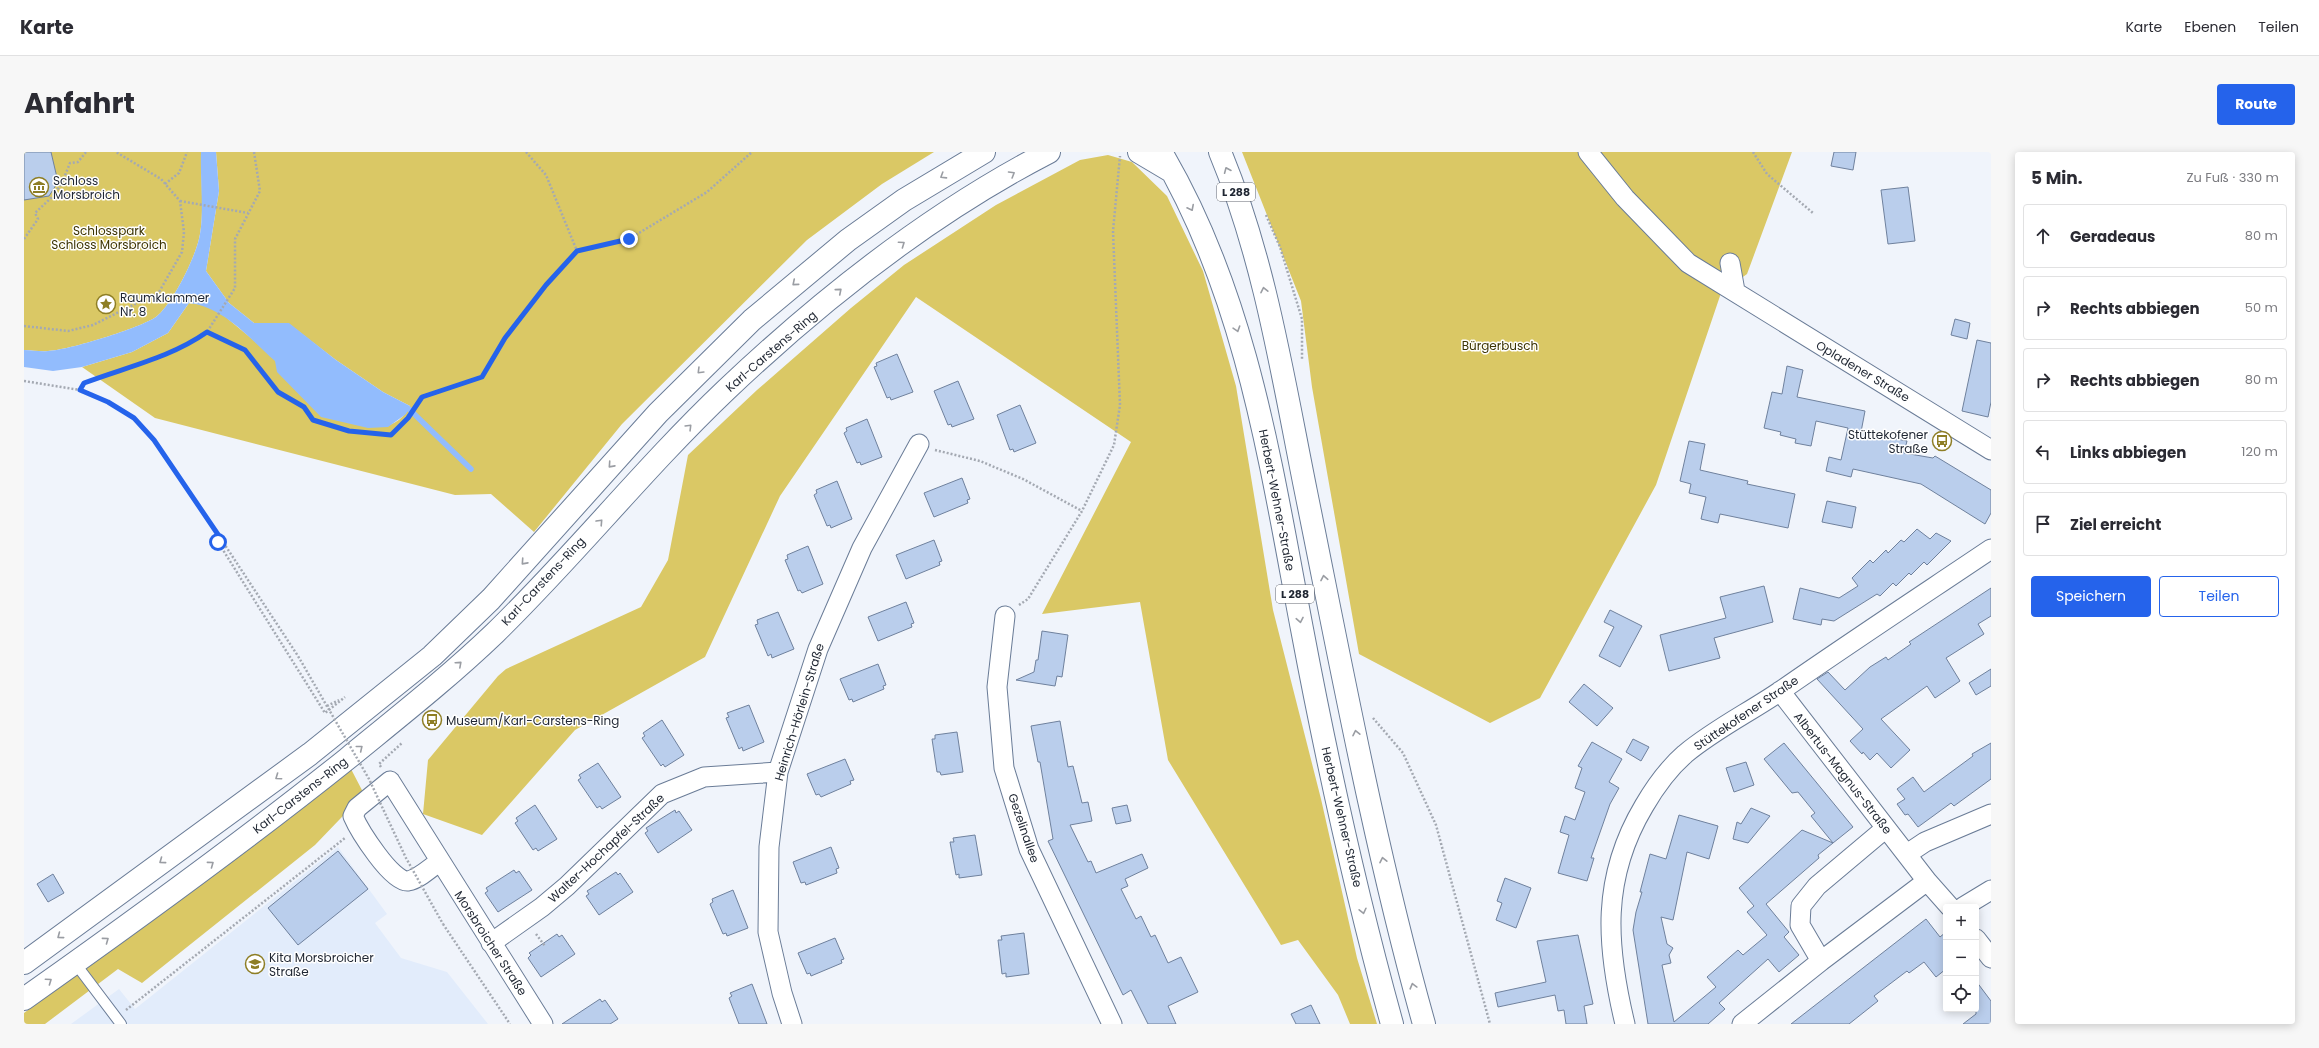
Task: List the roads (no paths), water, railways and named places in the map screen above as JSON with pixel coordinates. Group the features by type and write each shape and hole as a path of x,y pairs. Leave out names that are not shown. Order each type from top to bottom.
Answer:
{"main road":[{"name":"Karl-Carstens-Ring","path":"24,999 241,842 415,704 494,633 726,391 775,345 870,266 951,210 1049,152"},
{"path":"1139,152 1174,173"},
{"name":"Herbert-Wehner-Straße","path":"1161,152 1174,173 1205,239 1224,288 1244,351 1271,469 1308,661 1336,790 1365,918 1392,1024"},
{"name":"L 288","path":"1220,152 1235,188 1262,283 1366,783 1394,908 1424,1024"},
{"path":"24,963 310,754 432,656 491,599 658,413 752,320 848,240 904,200 980,153"}],"street":[{"name":"Opladener Straße","path":"1588,152 1625,198 1688,262 1991,450"},
{"path":"1730,263 1735,291"},
{"name":"Heinrich-Hörlein-Straße","path":"792,1024 782,993 768,932 769,847 778,772 818,649 862,548 919,444"},
{"name":"Stüttekofener Straße","path":"1625,1024 1619,1001 1610,935 1611,906 1617,866 1636,822 1659,783 1684,755 1709,736 1780,691 1991,549"},
{"name":"Gezelinallee","path":"1005,616 997,687 1004,768 1029,849 1112,1024"},
{"name":"Albertus-Magnus-Straße","path":"1780,691 1907,854 1926,881 1947,904"},
{"name":"Walter-Hochapfel-Straße","path":"491,943 542,907 567,886 662,794 704,777 778,772"},
{"name":"Morsbroicher Straße","path":"439,862 416,878 406,881 395,877 358,828 353,816 357,808 390,781 439,862 543,1024"},
{"path":"1907,854 1925,842 1991,814"},
{"path":"1821,961 1800,925 1801,906 1817,886 1886,828"},
{"path":"1742,1024 1821,961 1926,881"},
{"path":"1968,904 1991,890"},
{"path":"1977,940 1991,958"}],"lane":[{"path":"75,963 118,1021"}],"water":[{"path":"201,152 216,152 219,191 206,271 229,303 254,323 289,323 336,360 383,392 410,406 406,414 388,427 368,428 321,417 277,372 275,361 236,325 214,311 189,303 168,333 132,352 82,367 53,371 24,367 24,350 58,350 87,343 148,322 162,311 183,279 198,243 202,216"}],"waterway":[{"path":"401,408 409,409 471,469"}],"place":[{"name":"Schloss Morsbroich","path":"39,187"},
{"name":"Raumklammer Nr. 8","path":"106,304"},
{"name":"Stüttekofener Straße","path":"1942,441"},
{"name":"Museum/Karl-Carstens-Ring","path":"432,720"},
{"name":"Kita Morsbroicher Straße","path":"255,964"}],"park label":[{"name":"Schlosspark Schloss Morsbroich","path":"109,237"},
{"name":"Bürgerbusch","path":"1500,345"}]}
